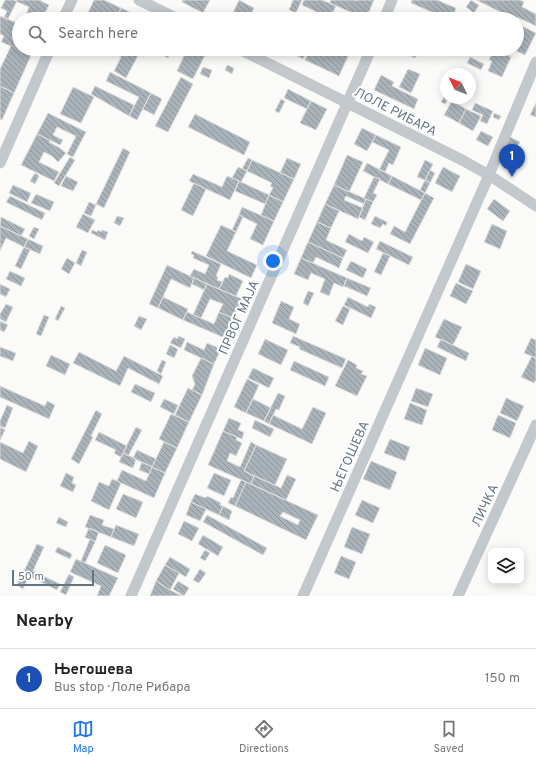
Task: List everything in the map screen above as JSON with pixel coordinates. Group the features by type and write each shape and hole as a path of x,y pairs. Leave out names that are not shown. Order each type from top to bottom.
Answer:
{"street":[{"path":"66,12 72,0"},
{"path":"139,0 164,12"},
{"path":"387,12 392,0"},
{"path":"0,163 47,56"},
{"name":"ЛОЛЕ РИБАРА","path":"253,56 462,160 489,175 536,206"},
{"name":"ПРВОГ МАЈА","path":"131,596 368,56"},
{"name":"ЊЕГОШЕВА","path":"303,596 489,175 536,62"},
{"name":"ЛИЧКА","path":"458,596 536,425"}],"building":[{"path":"5,0 17,1 8,19 4,17 7,11 1,8"},
{"path":"13,0 39,0 49,5 46,12 27,12 29,7"},
{"path":"94,0 104,0 121,8 119,12 88,12"},
{"path":"183,0 210,0 204,12 182,2"},
{"path":"239,0 254,8 252,12 233,12"},
{"path":"293,0 302,0 296,12 289,10"},
{"path":"304,0 322,0 336,6 333,12 317,12 302,5"},
{"path":"331,0 374,0 369,12 350,12 330,3"},
{"path":"412,0 437,0 456,8 455,12 432,12 411,3"},
{"path":"471,0 479,5 475,12 466,7"},
{"path":"476,0 520,0 524,2 522,7 536,14 536,26 524,20 524,12 501,12"},
{"path":"121,8 130,12 119,12"},
{"path":"0,16 12,21 12,56 31,56 14,93 0,86 0,69 11,46 1,42 4,36 0,34"},
{"path":"524,27 536,33 524,54"},
{"path":"119,56 138,56 126,78 114,71 121,57"},
{"path":"184,56 204,56 193,79 177,71"},
{"path":"297,56 304,56 303,59"},
{"path":"307,56 348,56 339,76 305,60"},
{"path":"491,56 511,57 502,77 488,71 492,61 489,60"},
{"path":"470,57 484,64 481,70 467,63"},
{"path":"227,65 234,68 232,74 225,70"},
{"path":"203,67 212,70 209,78 200,74"},
{"path":"408,69 420,74 411,93 399,87"},
{"path":"110,72 151,93 137,120 129,116 139,97 106,81"},
{"path":"381,75 394,82 392,86 418,99 414,109 374,90"},
{"path":"181,77 193,84 168,132 155,126"},
{"path":"0,86 14,93 2,120 0,119"},
{"path":"95,86 134,105 129,116 91,94"},
{"path":"73,87 94,97 81,123 60,114"},
{"path":"288,89 311,101 307,109 284,98"},
{"path":"151,93 162,99 154,115 143,109"},
{"path":"281,99 285,101 279,113 275,111"},
{"path":"311,101 327,109 316,130 300,123"},
{"path":"476,103 493,111 487,124 480,121 483,115 472,110"},
{"path":"536,103 536,117 530,115"},
{"path":"450,104 457,104 466,109 459,123 444,115"},
{"path":"466,109 481,116 473,131 459,123"},
{"path":"48,113 86,132 73,157 67,154 76,136 57,127 53,135 63,140 60,145 37,134"},
{"path":"494,113 501,116 499,120 493,117"},
{"path":"195,114 250,142 244,155 188,127"},
{"path":"362,128 376,135 367,151 354,144"},
{"path":"481,131 493,137 488,146 476,140"},
{"path":"37,134 50,140 49,142 66,153 58,162 52,156 44,152 39,162 59,172 54,181 21,165"},
{"path":"376,135 401,147 393,165 389,163 385,172 379,170 389,150 372,142"},
{"path":"510,137 520,142 508,164 498,159"},
{"path":"123,148 130,152 104,208 96,204"},
{"path":"347,155 363,162 349,192 334,185"},
{"path":"70,157 75,160 59,186 54,183"},
{"path":"248,158 252,160 247,171 242,169"},
{"path":"287,158 301,164 294,179 280,173"},
{"path":"252,160 294,179 283,202 269,195 273,188 270,186 272,183 247,171"},
{"path":"425,160 433,164 425,180 417,177"},
{"path":"367,163 392,176 388,184 363,171"},
{"path":"238,167 247,171 241,182 232,178"},
{"path":"443,167 460,176 452,192 435,183"},
{"path":"430,170 435,173 430,183 425,180"},
{"path":"35,173 39,176 35,184 30,181"},
{"path":"193,174 222,187 227,176 239,181 230,200 189,181"},
{"path":"66,176 78,182 73,191 61,186"},
{"path":"392,176 425,193 421,200 388,184"},
{"path":"374,177 380,179 373,193 377,195 373,202 364,198"},
{"path":"425,180 430,183 425,193 420,190"},
{"path":"239,181 269,195 265,204 235,191"},
{"path":"194,183 206,189 193,216 181,210"},
{"path":"13,185 31,193 27,202 9,193"},
{"path":"334,185 366,199 364,204 346,196 344,200 363,208 358,219 325,204"},
{"path":"425,193 434,198 410,244 390,234 394,226 405,232"},
{"path":"36,194 54,202 50,211 31,203"},
{"path":"269,195 283,202 274,221 261,215"},
{"path":"10,196 45,213 42,220 6,202"},
{"path":"366,199 373,202 365,220 359,217"},
{"path":"494,199 510,211 503,221 487,209"},
{"path":"89,202 96,205 91,216 84,213"},
{"path":"325,204 339,211 331,228 317,222"},
{"path":"242,207 274,221 263,245 250,239 257,224 239,215"},
{"path":"83,214 95,220 88,233 76,227"},
{"path":"239,215 243,217 236,232 232,230"},
{"path":"117,216 124,218 120,226 114,223"},
{"path":"375,216 387,222 386,226 383,224 380,228 371,224"},
{"path":"1,217 25,229 21,236 0,226"},
{"path":"317,222 331,228 326,240 347,250 343,258 308,242"},
{"path":"492,224 507,231 500,249 484,242"},
{"path":"221,225 236,232 227,251 257,265 251,278 206,256"},
{"path":"0,226 28,239 24,247 6,238 0,251"},
{"path":"34,227 39,229 34,239 29,236"},
{"path":"92,230 97,232 98,230 101,232 102,230 108,232 105,240 91,233"},
{"path":"349,234 362,241 364,237 374,242 368,253 345,242"},
{"path":"28,239 43,246 40,254 24,247"},
{"path":"380,241 413,257 409,265 376,249"},
{"path":"308,242 343,258 339,268 316,257 313,263 301,258"},
{"path":"24,247 30,250 21,269 15,266"},
{"path":"82,250 87,252 81,266 76,263"},
{"path":"192,251 221,264 216,276 218,277 217,280 223,282 219,289 190,276 194,269 205,274 209,265 193,258 194,255 191,254"},
{"path":"383,253 390,256 381,275 374,272"},
{"path":"67,258 75,263 69,274 61,269"},
{"path":"301,258 347,278 343,287 334,283 329,296 320,292 325,279 311,273 308,280 294,274"},
{"path":"351,261 367,269 363,278 346,270"},
{"path":"466,264 481,271 473,289 458,282"},
{"path":"167,265 194,278 190,288 171,279 158,308 149,304"},
{"path":"10,271 25,278 21,286 6,279"},
{"path":"229,274 243,281 236,296 219,289 225,277 228,278"},
{"path":"194,278 207,284 204,290 192,284"},
{"path":"347,278 371,288 367,296 344,286"},
{"path":"456,283 473,291 466,304 450,296"},
{"path":"0,284 10,289 6,297 0,294"},
{"path":"207,284 242,299 233,318 219,312 223,304 210,299 201,318 193,315"},
{"path":"308,291 314,293 308,306 303,303"},
{"path":"163,297 188,309 183,320 158,308"},
{"path":"348,297 368,307 369,304 376,307 371,318 344,305"},
{"path":"281,301 294,307 289,319 300,324 296,334 272,323"},
{"path":"6,304 13,307 6,322 0,319 0,314"},
{"path":"61,306 65,308 58,321 55,319"},
{"path":"343,306 350,309 343,325 335,321"},
{"path":"187,312 214,324 219,312 233,318 225,338 183,320"},
{"path":"44,315 49,317 41,336 36,334"},
{"path":"139,316 147,319 141,330 134,326"},
{"path":"444,319 462,327 453,345 435,337"},
{"path":"0,321 8,325 4,332 0,330"},
{"path":"179,336 185,339 181,348 170,343 174,337 177,339"},
{"path":"293,336 346,359 342,368 299,349 300,347 290,343"},
{"path":"531,338 536,340 536,358 524,353"},
{"path":"265,339 288,350 281,365 258,354"},
{"path":"441,339 469,353 466,361 437,347"},
{"path":"187,342 204,350 207,343 221,349 214,364 184,350"},
{"path":"170,345 178,349 174,358 166,354"},
{"path":"0,347 16,353 13,361 0,356"},
{"path":"425,348 447,358 440,375 418,365"},
{"path":"79,352 116,371 124,356 163,376 159,384 128,368 120,386 73,363"},
{"path":"51,355 70,364 65,375 46,366"},
{"path":"532,356 536,359 536,380 534,383 521,377"},
{"path":"201,358 214,364 202,395 192,390 195,384 192,376"},
{"path":"162,360 166,362 161,374 157,371"},
{"path":"348,360 357,365 356,368 363,371 361,374 367,376 357,396 335,386"},
{"path":"294,361 329,377 325,386 290,370"},
{"path":"253,368 274,378 269,388 248,378"},
{"path":"247,379 259,385 246,413 234,407"},
{"path":"135,384 155,393 151,402 131,392"},
{"path":"0,386 45,406 47,401 55,405 49,419 0,397"},
{"path":"188,388 202,395 189,422 175,415"},
{"path":"416,388 433,394 428,407 411,401"},
{"path":"278,393 285,396 279,410 276,409 269,424 264,421"},
{"path":"506,398 524,406 517,421 500,413"},
{"path":"164,399 178,405 174,414 160,407"},
{"path":"253,399 271,408 264,421 246,413"},
{"path":"410,403 427,410 422,425 404,419"},
{"path":"7,405 13,408 5,428 0,426 0,421"},
{"path":"313,407 326,413 312,444 269,424 273,415 302,429"},
{"path":"96,410 102,414 91,436 93,437 79,464 71,459"},
{"path":"171,414 189,422 177,448 159,439"},
{"path":"498,415 516,423 510,438 492,430"},
{"path":"229,418 241,423 238,430 244,432 242,439 223,431"},
{"path":"255,420 274,429 270,437 252,428"},
{"path":"0,427 5,430 0,440"},
{"path":"136,427 142,430 128,456 123,453"},
{"path":"223,431 237,437 236,440 242,443 236,456 230,453 227,461 240,467 251,442 256,445 244,471 254,476 251,484 208,465"},
{"path":"99,432 127,446 121,457 114,453 116,450 95,440"},
{"path":"390,439 410,447 405,461 384,453"},
{"path":"29,441 38,446 26,472 0,459 0,442 23,453"},
{"path":"164,442 177,448 165,473 152,467"},
{"path":"256,445 287,459 275,485 244,471"},
{"path":"137,450 156,459 152,467 133,458"},
{"path":"123,453 136,459 133,468 119,462"},
{"path":"371,461 397,472 390,490 363,479"},
{"path":"142,462 152,467 149,474 139,470"},
{"path":"152,467 165,473 154,498 117,481 122,470 146,481"},
{"path":"66,473 74,477 72,483 76,485 73,492 60,486"},
{"path":"214,473 231,480 224,496 207,488"},
{"path":"287,475 296,479 286,500 251,484 254,476 281,488"},
{"path":"112,479 121,483 109,510 91,501 99,482 109,486"},
{"path":"241,480 246,482 235,506 228,503 231,497 233,498"},
{"path":"246,482 318,515 306,540 235,506","holes":["283,512 300,520 298,525 280,516"]},
{"path":"123,494 143,502 136,518 116,509"},
{"path":"195,494 206,498 207,496 221,503 220,505 223,506 219,515 191,502"},
{"path":"362,500 380,508 373,523 355,515"},
{"path":"191,502 206,509 200,521 186,515"},
{"path":"223,506 232,511 229,520 219,515"},
{"path":"90,515 104,520 102,525 114,529 111,537 85,527"},
{"path":"207,515 267,548 263,555 203,522"},
{"path":"59,517 68,522 66,527 56,523"},
{"path":"184,521 199,528 192,541 178,534"},
{"path":"116,525 139,534 134,546 111,537"},
{"path":"352,527 370,534 362,554 344,547"},
{"path":"89,528 99,532 95,542 85,537"},
{"path":"203,535 223,547 218,556 198,544"},
{"path":"90,539 95,542 85,563 81,561"},
{"path":"37,544 44,547 33,571 60,584 57,590 23,573"},
{"path":"105,545 126,555 118,573 97,563"},
{"path":"58,547 72,554 70,559 55,552"},
{"path":"205,550 210,553 205,561 200,558"},
{"path":"341,556 356,562 349,579 334,573"},
{"path":"170,557 190,569 186,577 165,565"},
{"path":"76,559 118,578 109,596 97,596 101,586 70,572"},
{"path":"165,565 179,573 170,590 156,581"},
{"path":"200,569 206,573 199,583 193,580"},
{"path":"23,573 29,576 23,589 17,585"},
{"path":"69,574 74,577 66,595 60,592"},
{"path":"156,581 170,590 182,596 150,596"},
{"path":"178,581 189,588 184,596 173,589"}],"place":[{"name":"Његошева","path":"512,177"}]}
